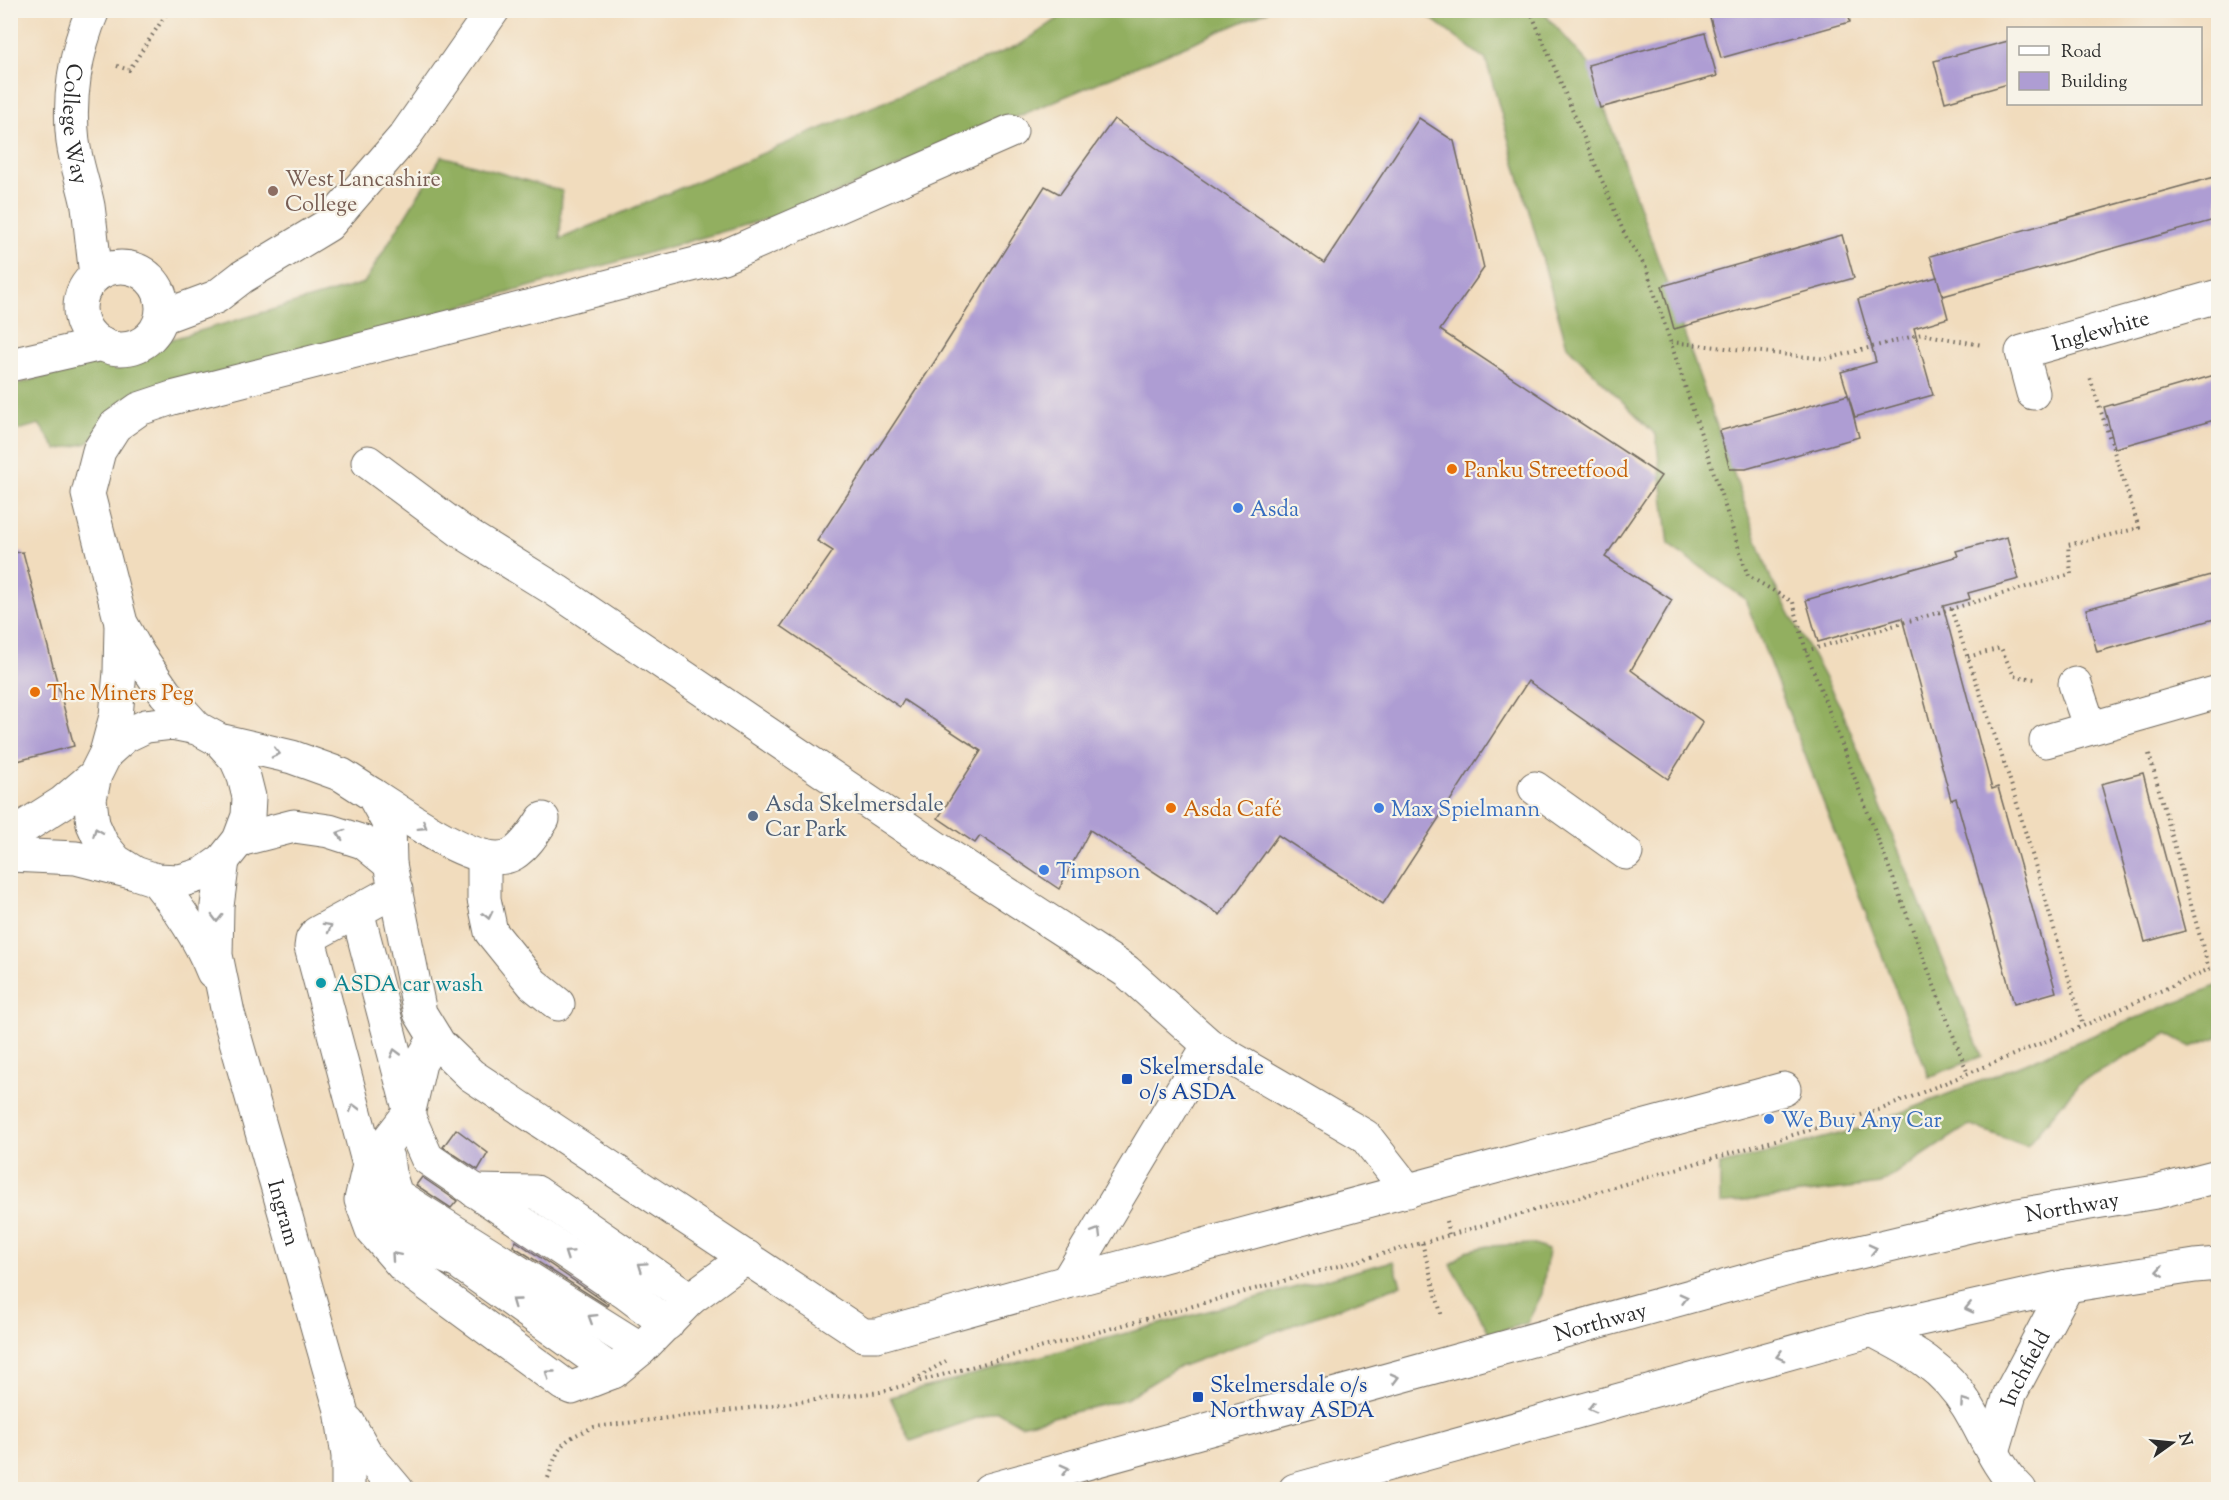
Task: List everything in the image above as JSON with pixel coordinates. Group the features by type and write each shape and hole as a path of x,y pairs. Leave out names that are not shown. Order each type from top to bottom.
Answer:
{"street":[{"name":"College Way","path":"93,10 80,51 72,96 73,142 81,183 111,271"},
{"path":"160,303 216,297 242,277 328,225 405,136 493,10"},
{"path":"231,850 248,816 249,796 236,759 165,693 121,623 88,494 99,451 115,426 139,409 172,398 723,257 1011,131"},
{"path":"140,270 151,279 160,303 157,329 148,339 123,350 110,348 92,333 79,307 81,293 89,281 111,271 140,270"},
{"name":"Inglewhite","path":"2032,393 2022,352 2218,296"},
{"path":"20,363 92,333"},
{"path":"368,462 462,532 557,591 935,847 1126,971 1209,1045 1365,1136 1408,1191"},
{"path":"121,623 116,716 90,799 93,824 102,844 116,861 145,877"},
{"path":"2075,684 2090,728"},
{"path":"2046,741 2218,692"},
{"path":"10,836 62,803 125,736 146,726 172,723 292,757 342,775 462,850 484,857 512,855 527,842 543,819"},
{"path":"1535,788 1626,853"},
{"path":"374,795 389,824 393,877 420,1013 435,1038 471,1075 863,1335 870,1337 1784,1089"},
{"path":"10,855 76,858 145,877 180,881 203,874 231,850 294,826 329,831 363,842 393,877"},
{"name":"Ingram","path":"231,850 217,906 216,955 228,1013 341,1410 348,1456 348,1490"},
{"path":"484,857 484,899 491,932 533,984 558,1004"},
{"name":"Ingram","path":"145,877 184,915 207,957 228,1013"},
{"path":"393,877 357,911 317,933 312,940 311,947 378,1154 389,1173 396,1195 641,1349"},
{"path":"357,911 409,1112 427,1158 668,1324"},
{"path":"435,1038 420,1063 409,1112 378,1154 374,1195 386,1218 424,1248 458,1262 613,1372 668,1324 690,1299 747,1257"},
{"path":"1067,1282 1209,1045"},
{"name":"Northway","path":"989,1490 1792,1268 2012,1216 2156,1191 2218,1176"},
{"path":"475,1191 536,1192 690,1299"},
{"path":"1295,1490 1872,1330 2067,1287 2218,1264"},
{"name":"Inchfield","path":"1992,1452 2010,1394 2067,1287"},
{"name":"Inchfield","path":"1872,1330 1911,1350 1945,1375 1968,1406 2008,1478 2020,1490"},
{"name":"Ingram","path":"341,1410 366,1452 397,1490"}],"path":[{"path":"80,51 129,70 169,10"},
{"path":"1530,10 1625,236 1646,268 1748,576 1793,602 1806,651 1968,1074"},
{"path":"1671,342 1826,359 1922,334 2022,352"},
{"path":"1806,651 2071,574 2068,545 2139,528 2077,338"},
{"path":"1951,609 2008,777 2083,1026"},
{"path":"1968,657 2001,648 2014,676 2075,684"},
{"path":"2139,716 2209,969"},
{"path":"1422,1244 1442,1317"}],"green space":[{"path":"1069,11 1268,11 791,212 127,402 88,443 57,450 39,424 11,432 11,386 364,283 442,156 562,191 560,239 1021,44"},
{"path":"1421,11 1542,11 1589,64 1771,579 1841,708 1982,1056 1929,1077 1745,599 1669,545 1656,435 1567,346 1486,60"},
{"path":"2218,985 2218,1037 2191,1047 2167,1034 2078,1084 2027,1146 1969,1125 1880,1184 1720,1204 1720,1165 1866,1127"},
{"path":"1532,1244 1548,1250 1542,1294 1527,1323 1490,1334 1451,1265 1466,1251 1488,1246"},
{"path":"1393,1261 1401,1285 1174,1369 1126,1399 1021,1425 997,1411 911,1441 890,1397"}],"building":[{"path":"1708,10 1848,10 1850,22 1721,58"},
{"path":"1705,33 1717,76 1600,108 1588,65"},
{"path":"2007,41 2007,84 1945,102 1934,61"},
{"name":"Asda","path":"1419,118 1454,141 1484,268 1440,330 1661,476 1605,557 1672,600 1631,670 1703,722 1668,779 1528,681 1383,904 1278,835 1220,915 1090,830 1059,889 980,836 975,843 938,818 981,751 904,700 900,707 781,626 833,551 817,541 935,361 1045,186 1060,194 1114,119 1324,263"},
{"path":"2218,176 2218,219 1943,296 1930,256"},
{"path":"1842,235 1854,278 1674,329 1662,286"},
{"path":"1937,277 1948,318 1914,328 1933,395 1855,417 1841,372 1876,362 1858,299"},
{"path":"2218,374 2218,419 2115,448 2104,407"},
{"path":"1848,395 1859,437 1746,469 1730,469 1719,431"},
{"path":"2007,537 2019,579 1968,593 1970,599 1943,606 1992,789 1998,787 2056,992 2014,1004 1956,798 1951,800 1902,618 1818,642 1806,600 1958,556 1956,551"},
{"name":"The Miners Peg","path":"23,552 74,746 10,763 10,553"},
{"path":"2218,573 2218,618 2097,652 2086,609"},
{"path":"2143,773 2185,931 2145,942 2101,784"},
{"path":"456,1129 488,1153 478,1170 443,1147"},
{"path":"422,1177 457,1201 451,1208 416,1185"},
{"path":"516,1241 608,1304 607,1306 513,1246"}],"place":[{"name":"West Lancashire College","path":"273,191"},
{"name":"Panku Streetfood","path":"1452,469"},
{"name":"Asda","path":"1238,508"},
{"name":"The Miners Peg","path":"35,692"},
{"name":"Asda Café","path":"1171,808"},
{"name":"Max Spielmann","path":"1379,808"},
{"name":"Asda Skelmersdale Car Park","path":"753,816"},
{"name":"Timpson","path":"1044,870"},
{"name":"ASDA car wash","path":"321,983"},
{"name":"Skelmersdale o/s ASDA","path":"1127,1079"},
{"name":"We Buy Any Car","path":"1769,1119"},
{"name":"Skelmersdale o/s Northway ASDA","path":"1198,1397"}]}
